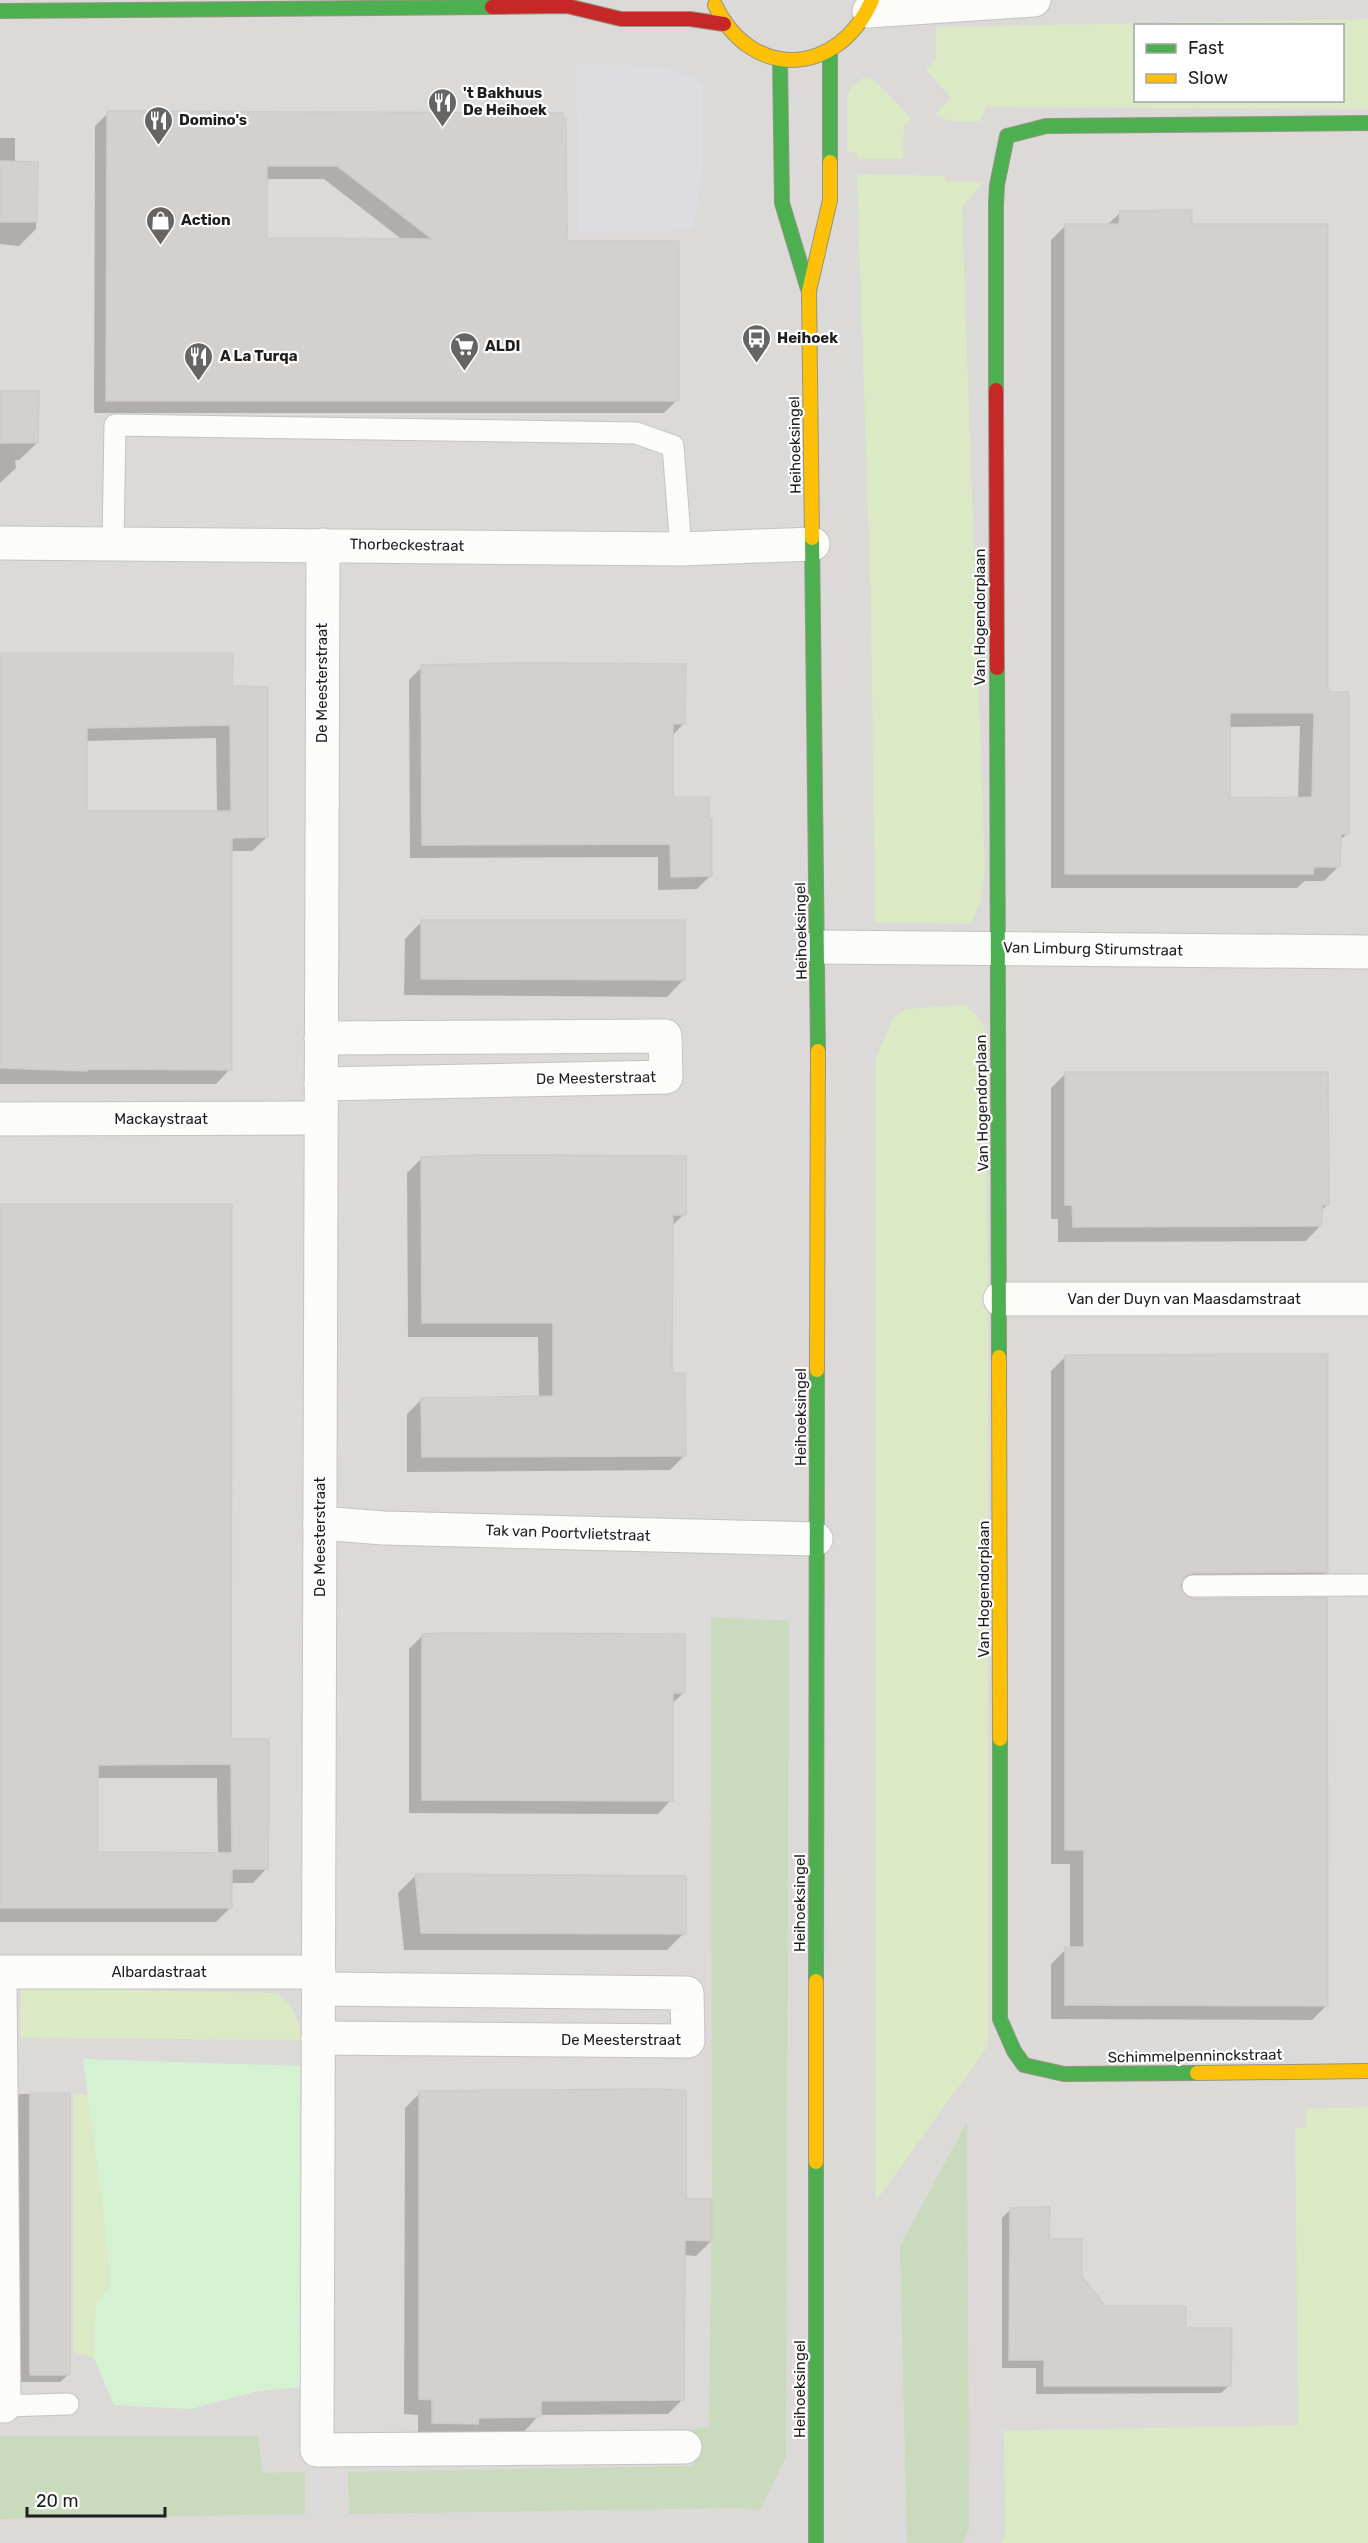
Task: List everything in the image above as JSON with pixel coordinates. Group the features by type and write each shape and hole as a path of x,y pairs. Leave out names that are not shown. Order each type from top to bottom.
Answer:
{"street":[{"path":"714,0 724,24 739,41 758,54 780,60 805,60 830,51 848,39 870,5 1034,0"},
{"path":"0,11 340,10 573,3 621,19 690,19 724,24"},
{"name":"Heihoeksingel","path":"816,2543 818,946 809,291 830,200 830,51"},
{"name":"Heihoeksingel","path":"780,60 782,203 809,291"},
{"name":"Van Hogendorplaan","path":"1024,2065 1014,2051 1000,2019 996,195 1007,136 1046,126 1368,123"},
{"name":"Thorbeckestraat","path":"0,543 681,549 813,544"},
{"name":"De Meesterstraat","path":"323,545 318,2450 685,2447"},
{"name":"Van Limburg Stirumstraat","path":"818,946 1368,952"},
{"name":"De Meesterstraat","path":"321,1038 666,1036 666,1077 321,1084"},
{"name":"Mackaystraat","path":"0,1119 321,1118"},
{"name":"Van der Duyn van Maasdamstraat","path":"1000,1299 1368,1299"},
{"name":"Tak van Poortvlietstraat","path":"320,1523 384,1528 816,1539"},
{"name":"Albardastraat","path":"0,1972 319,1981"},
{"name":"De Meesterstraat","path":"318,2038 688,2041 687,1993 319,1981"},
{"path":"0,1983 2,2406"},
{"name":"Schimmelpenninckstraat","path":"1024,2065 1064,2074 1368,2071"}],"lane":[{"path":"113,543 115,425 636,434 673,447 681,549"},
{"path":"1192,1586 1368,1585"},
{"path":"2,2406 68,2404"}],"shaded area":[{"path":"0,0 1368,0 1368,2543 0,2543"},
{"path":"576,65 665,66 703,83 703,169 693,230 579,233"},
{"path":"195,442 637,450 636,532 194,525"},
{"path":"406,569 652,570 652,611 406,610"},
{"path":"0,570 82,572 81,619 0,617"},
{"path":"344,853 376,853 373,999 341,998"},
{"path":"342,1122 374,1122 373,1240 341,1240"},
{"path":"342,1336 375,1337 371,1454 339,1453"},
{"path":"341,1607 377,1608 375,1738 339,1737"},
{"path":"335,1801 374,1801 375,1960 337,1960"},
{"path":"343,2062 376,2063 374,2417 341,2417"},
{"path":"1110,2086 1306,2086 1306,2128 1110,2129"}],"green space":[{"path":"1368,19 1368,109 986,107 980,121 951,121 936,114 951,97 926,70 936,58 936,27"},
{"path":"868,78 876,82 911,118 904,126 903,159 858,159 856,152 847,152 849,90 860,79"},
{"path":"857,174 945,176 945,181 984,182 962,207 985,871 981,900 971,924 875,922 871,609"},
{"path":"965,1005 978,1017 985,1029 988,1292 988,2046 876,2201 876,1058 892,1019 905,1009"},
{"path":"711,1617 789,1621 786,2457 760,2510 738,2508 349,2514 348,2472 694,2466 693,2429 709,2428 712,2199"},
{"path":"21,1988 277,1993 288,2003 295,2014 301,2040 20,2038"},
{"path":"83,2059 300,2066 301,2387 258,2391 191,2409 114,2405 94,2358 95,2307 110,2285 106,2234"},
{"path":"73,2094 88,2095 106,2234 110,2285 95,2307 94,2358 73,2352"},
{"path":"1368,2107 1368,2543 1002,2543 1005,2536 1004,2431 1298,2425 1295,2109"},
{"path":"967,2122 969,2529 963,2543 907,2543 900,2246"},
{"path":"0,2436 258,2436 262,2473 305,2472 305,2514 0,2519"}],"building":[{"path":"107,111 563,113 563,120 566,119 567,241 679,241 679,401 106,401","holes":["267,166 337,166 432,239 267,238"]},
{"path":"0,161 38,162 37,222 0,222"},
{"path":"1192,210 1192,224 1328,224 1328,692 1349,692 1349,834 1341,834 1340,867 1314,867 1313,874 1065,874 1065,224 1119,224 1120,211","holes":["1230,713 1314,713 1312,797 1230,798"]},
{"path":"0,391 39,391 38,443 0,443"},
{"path":"0,653 233,653 232,686 268,687 268,837 232,838 232,1070 87,1069 87,1071 0,1068","holes":["230,725 231,811 87,811 87,728"]},
{"path":"686,664 685,724 673,724 673,797 709,797 709,819 712,819 712,876 671,877 670,844 422,845 421,665"},
{"path":"421,920 685,920 685,980 421,979"},
{"path":"1065,1072 1328,1072 1329,1205 1322,1205 1322,1226 1073,1227 1072,1205 1065,1205"},
{"path":"686,1156 686,1215 673,1215 672,1373 685,1373 686,1456 422,1457 421,1398 553,1396 553,1323 422,1323 421,1157"},
{"path":"0,1204 232,1204 231,1739 269,1739 268,1869 232,1869 232,1908 0,1908","holes":["231,1764 232,1853 98,1852 98,1765"]},
{"path":"1328,1354 1328,1572 1193,1573 1186,1575 1180,1585 1182,1593 1193,1599 1327,1598 1328,2006 1065,2005 1065,1947 1084,1947 1084,1850 1065,1850 1065,1355"},
{"path":"422,1634 685,1634 685,1693 673,1693 673,1801 422,1800"},
{"path":"415,1874 686,1876 686,1934 421,1933"},
{"path":"661,2089 686,2091 686,2199 712,2199 712,2241 685,2240 684,2400 541,2401 541,2417 479,2418 478,2424 432,2423 432,2400 419,2399 419,2091"},
{"path":"30,2093 70,2093 70,2375 30,2375"},
{"path":"1050,2207 1049,2239 1082,2239 1082,2277 1105,2306 1186,2306 1186,2328 1232,2328 1231,2386 1044,2386 1044,2360 1009,2360 1010,2208"}],"traffic: fast":[{"path":"0,11 492,7"},
{"path":"830,51 830,162"},
{"path":"780,60 782,203 808,289"},
{"path":"996,390 996,204 997,185 1007,136 1046,126 1368,123"},
{"path":"812,538 818,1051"},
{"path":"997,668 999,1357"},
{"path":"816,1981 817,1370"},
{"path":"1000,1739 1000,2019 1014,2051 1024,2065 1064,2074 1197,2073"},
{"path":"816,2162 816,2543"}],"traffic: slow":[{"path":"715,5 731,30 750,47 772,57 795,60 818,55 839,44 857,25 872,0"},
{"path":"812,538 809,291 830,200 830,162"},
{"path":"817,1370 818,1051"},
{"path":"999,1357 1000,1739"},
{"path":"816,1981 816,2162"},
{"path":"1197,2073 1368,2071"}],"traffic: jam":[{"path":"492,7 567,6 621,19 690,19 724,24"},
{"path":"996,390 997,668"}],"place":[{"name":"'t Bakhuus De Heihoek","path":"442,128"},
{"name":"Domino's","path":"158,146"},
{"name":"Action","path":"160,246"},
{"name":"Heihoek","path":"756,364"},
{"name":"ALDI","path":"464,372"},
{"name":"A La Turqa","path":"199,382"}]}
